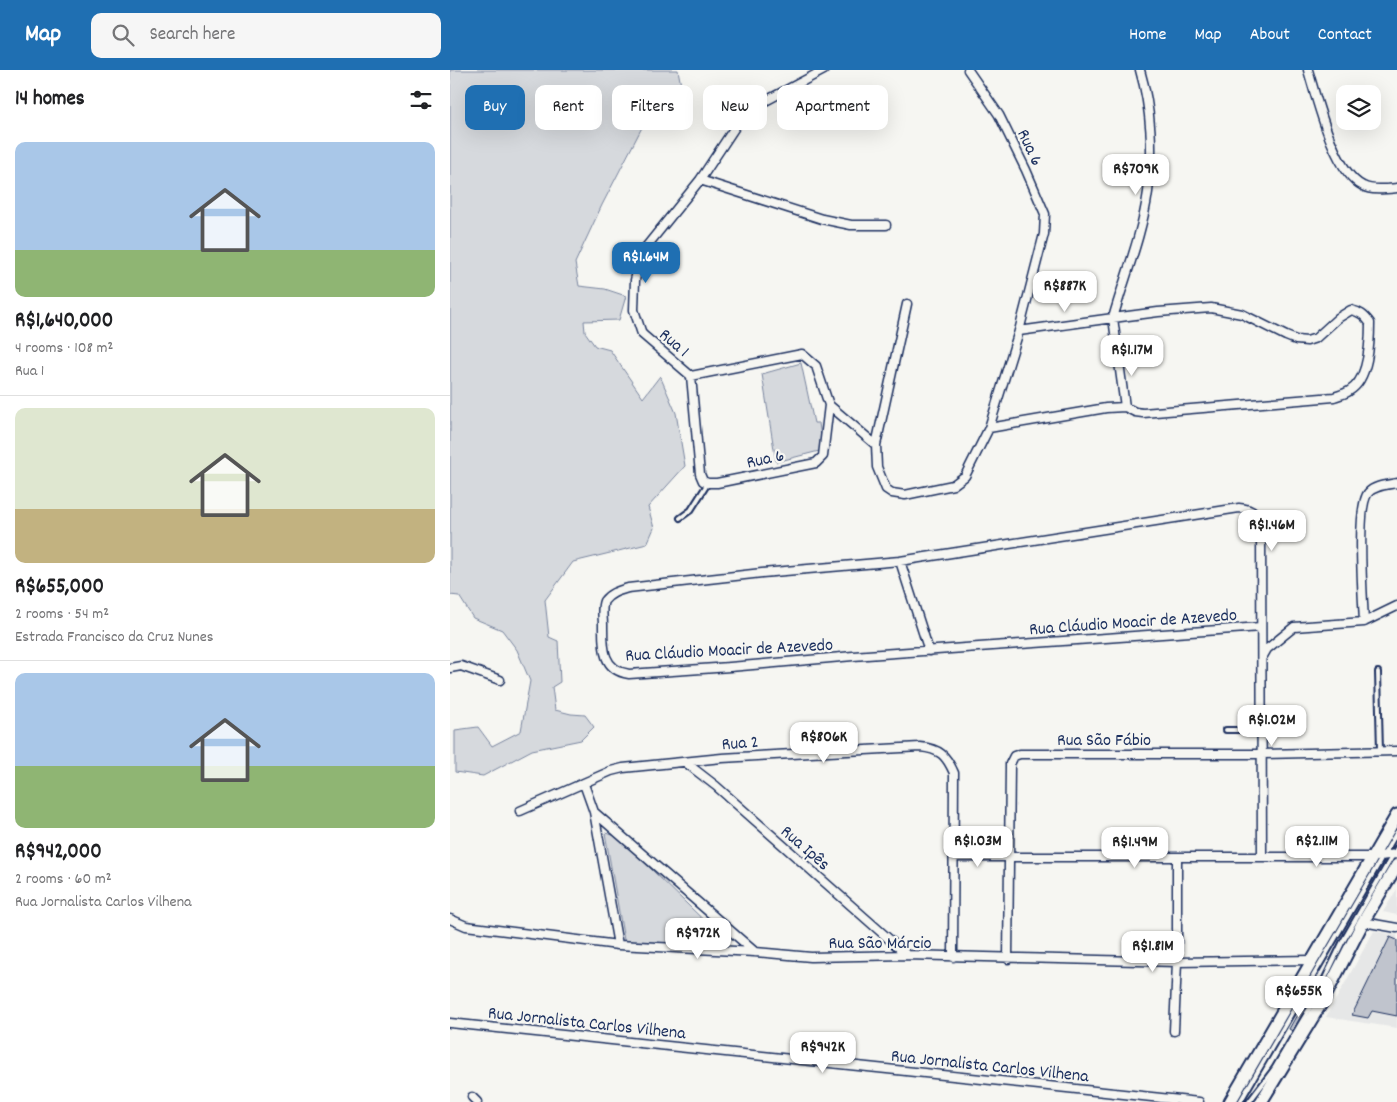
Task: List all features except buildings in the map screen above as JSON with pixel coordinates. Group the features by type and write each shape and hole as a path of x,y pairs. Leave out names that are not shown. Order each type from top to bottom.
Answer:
{"main road":[{"path":"1230,1102 1312,960 1377,856 1397,814"},
{"path":"1261,1102 1322,1002 1396,856"}],"street":[{"name":"Rua 1","path":"824,70 758,105 737,124 700,180 642,252 635,280 634,310 642,334 691,376 802,354 816,366 829,405"},
{"name":"Rua 6","path":"907,304 876,445 877,467 886,489 905,495 953,485 965,476 989,428 1019,331 1044,234 1045,214 999,115 968,70"},
{"path":"1125,407 1114,318 1137,243 1148,192 1151,152 1147,94 1140,70"},
{"path":"1308,70 1327,129 1344,170 1355,182 1365,188 1397,188"},
{"path":"700,180 822,219 851,225 886,225"},
{"path":"989,428 1106,408 1125,407 1135,412 1143,413 1334,397 1350,390 1357,383 1368,360 1370,323 1363,314 1351,310 1338,318 1316,338 1307,341 1291,338 1242,314 1211,308 1158,312 1019,331"},
{"path":"691,376 700,474 703,481 708,483"},
{"path":"829,405 876,445"},
{"name":"Rua 6","path":"708,483 718,483 816,463 823,456 829,405"},
{"path":"1364,622 1362,518 1364,500 1368,493 1376,487 1397,483"},
{"name":"Rua Cláudio Moacir de Azevedo","path":"1239,508 1252,510 1261,528 1261,627 930,651 730,668 629,674 614,669 607,660 603,647 603,605 609,596 615,592 628,588 762,573 900,561 1239,508"},
{"path":"900,561 930,651"},
{"path":"1262,657 1268,649 1294,627 1364,622 1397,606"},
{"path":"1261,627 1262,857"},
{"path":"450,668 461,666 500,680"},
{"name":"Rua 2","path":"520,812 611,771 623,768 920,746 932,748 948,760 954,773 953,957"},
{"name":"Rua São Fábio","path":"1008,958 1010,764 1012,758 1016,755 1261,754 1397,751"},
{"name":"Rua Ipês","path":"684,762 716,786 907,955"},
{"path":"584,784 594,812 618,945"},
{"path":"594,812 755,952"},
{"path":"954,857 1177,858 1396,856"},
{"path":"1174,1031 1178,962 1177,858"},
{"name":"Rua São Márcio","path":"450,919 466,926 618,945 755,952 811,958 907,955 1178,962 1312,960"},
{"path":"1363,922 1397,928"},
{"name":"Rua Jornalista Carlos Vilhena","path":"450,1023 1198,1102"}],"lane":[{"path":"680,518 691,510 708,483"},
{"path":"1378,672 1380,751"},
{"path":"1226,730 1261,730"},
{"path":"1240,1102 1269,1049 1337,938 1377,856 1397,832"},
{"path":"1249,1102 1274,1069 1314,1001 1342,943 1396,856"}],"shaded area":[{"path":"450,70 678,70 681,85 612,85 612,130 641,130 575,263 579,286 605,289 626,296 619,320 584,321 585,332 595,346 610,350 643,398 660,376 676,413 685,466 648,507 654,528 647,544 573,562 545,600 549,637 558,641 560,682 552,687 555,710 585,715 594,727 581,740 532,750 483,776 455,772 455,730 478,727 492,746 521,731 530,681 517,650 502,630 473,618 459,596 450,595"},
{"path":"801,363 814,423 819,423 823,450 776,462 762,374"},
{"path":"605,833 617,836 722,938 713,944 635,942 624,940"},
{"path":"1397,889 1397,915 1383,912"},
{"path":"1374,931 1397,935 1397,1028 1326,1017"}]}
